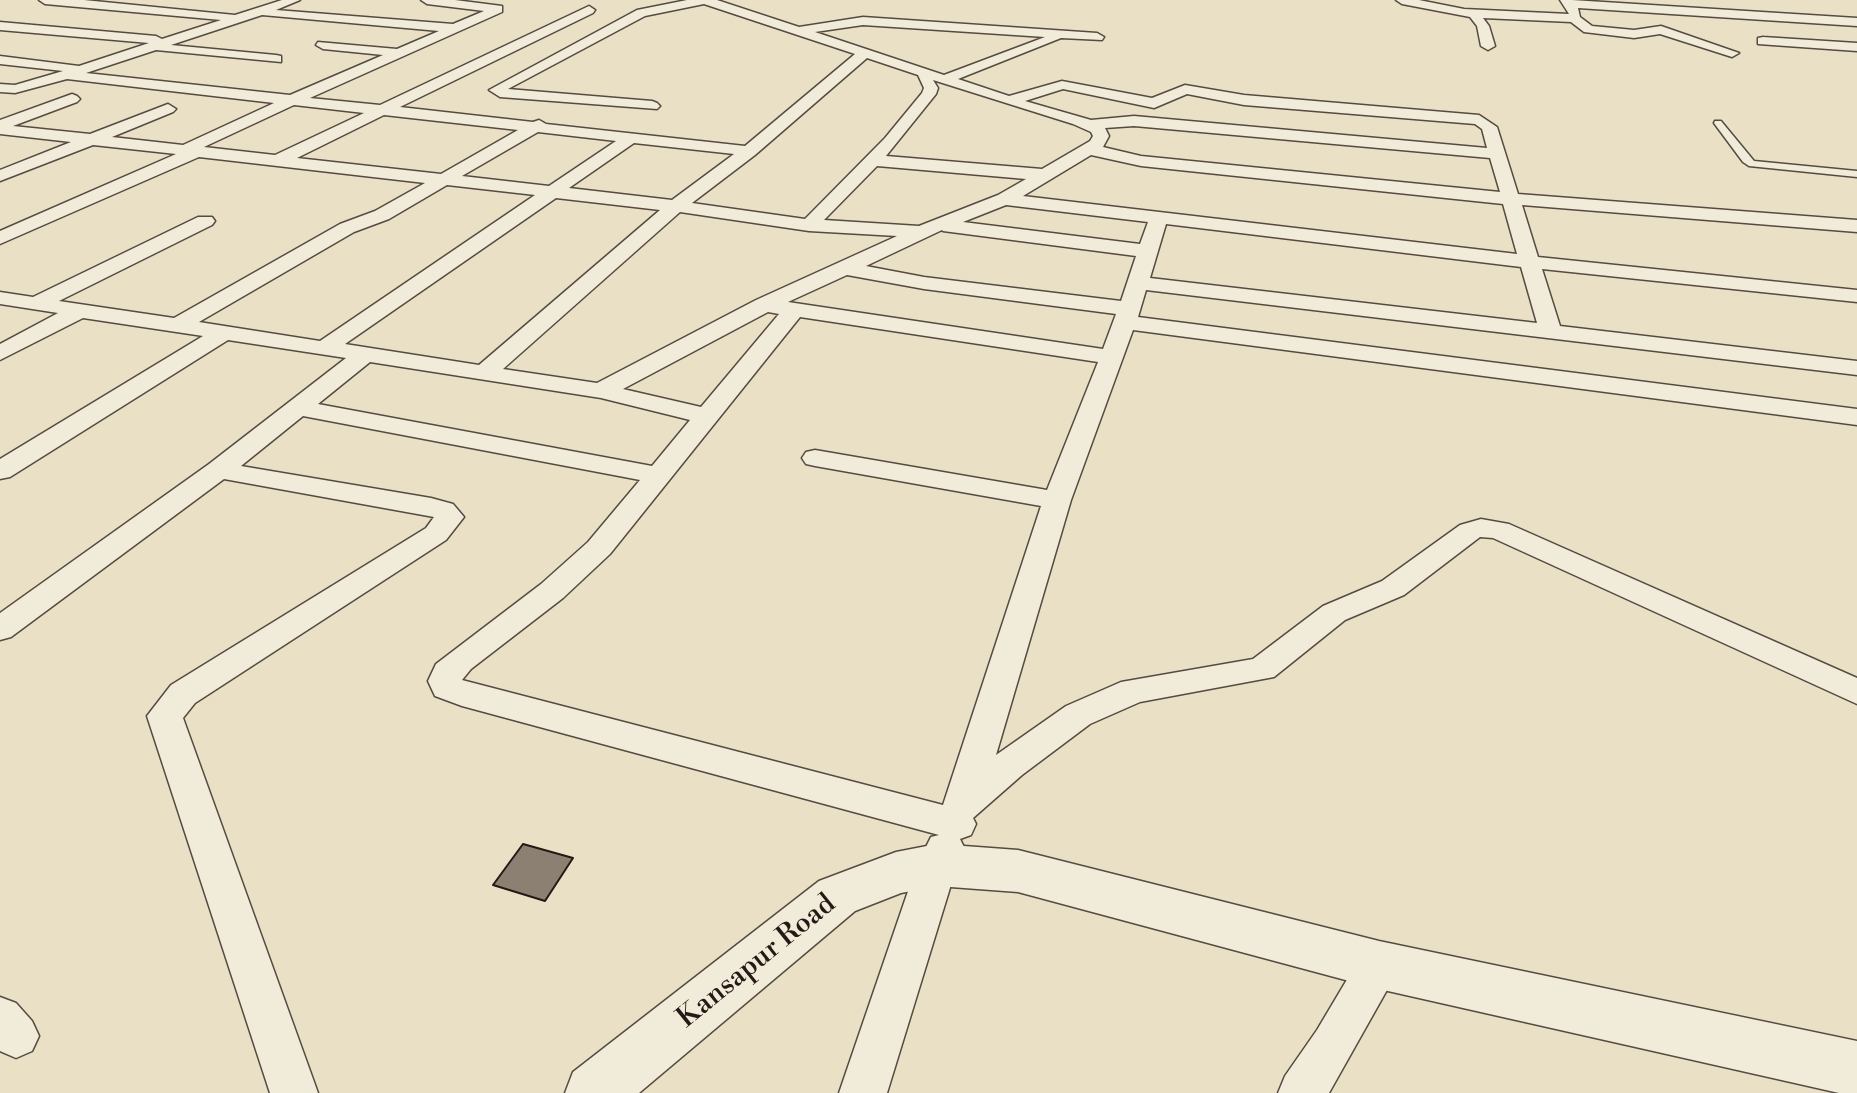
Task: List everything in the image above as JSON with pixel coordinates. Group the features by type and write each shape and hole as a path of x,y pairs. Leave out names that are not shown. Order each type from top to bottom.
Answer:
{"street":[{"path":"45,0 241,18"},
{"path":"0,88 22,89 294,0"},
{"path":"0,238 190,151 290,101 498,8 427,0"},
{"path":"601,391 764,305 921,232 1004,199 1097,144 1101,136 1091,125 1009,101 705,0 677,8 641,13 490,91 652,106"},
{"path":"1402,0 1474,14 1570,7 1857,24"},
{"path":"1570,7 1589,29 1629,34 1661,30 1732,53"},
{"path":"275,162 589,10"},
{"path":"258,12 483,30"},
{"path":"1474,14 1483,26 1488,46"},
{"path":"799,32 863,20 1097,37"},
{"path":"223,24 262,28"},
{"path":"0,26 168,41"},
{"path":"313,32 339,35"},
{"path":"509,33 535,35"},
{"path":"946,79 1065,34"},
{"path":"1763,41 1857,47"},
{"path":"323,45 401,53"},
{"path":"152,47 276,59"},
{"path":"485,372 676,206 748,151 864,54"},
{"path":"0,60 85,69"},
{"path":"259,71 286,74"},
{"path":"809,225 872,160 929,94 931,88 925,80 925,72"},
{"path":"66,75 748,151"},
{"path":"313,76 340,79"},
{"path":"431,85 457,88"},
{"path":"1009,101 1062,85 1154,103 1179,89 1185,89 1244,100 1479,120 1489,127 1552,333"},
{"path":"0,127 72,99"},
{"path":"176,326 347,228 382,215 580,99"},
{"path":"0,176 168,109"},
{"path":"1091,125 1134,121 1497,154"},
{"path":"0,127 275,162 676,206 809,225 921,232"},
{"path":"325,348 631,138"},
{"path":"1089,149 1141,161 1512,199 1857,226"},
{"path":"872,160 1045,175"},
{"path":"1004,199 1531,262 1857,296"},
{"path":"863,1093 952,832 1057,500 1112,356 1158,219"},
{"path":"37,303 205,221"},
{"path":"943,225 1148,251"},
{"path":"844,268 924,283 1130,305 1552,333 1857,368"},
{"path":"0,298 601,391 706,416"},
{"path":"764,305 1112,356"},
{"path":"1130,305 1857,417"},
{"path":"0,353 79,310"},
{"path":"794,310 599,548 576,570 459,661 448,672 447,687 461,694 952,832"},
{"path":"0,471 222,334"},
{"path":"0,629 219,470 366,354"},
{"path":"299,408 660,476"},
{"path":"815,458 1057,500"},
{"path":"219,470 431,507 443,510 450,517 436,534 183,694 165,716 294,1093"},
{"path":"952,832 1009,765 1078,715 1133,691 1262,669 1334,613 1393,588 1470,531 1481,528 1499,530 1857,692"},
{"name":"Kansapur Road","path":"594,1093 836,896 896,873 952,832 1017,871 1379,965 1857,1069"},
{"path":"1302,1093 1333,1046 1379,965"}],"lane":[{"path":"1718,123 1752,164 1857,174"}],"building":[{"path":"523,844 573,858 545,901 493,885"}]}
